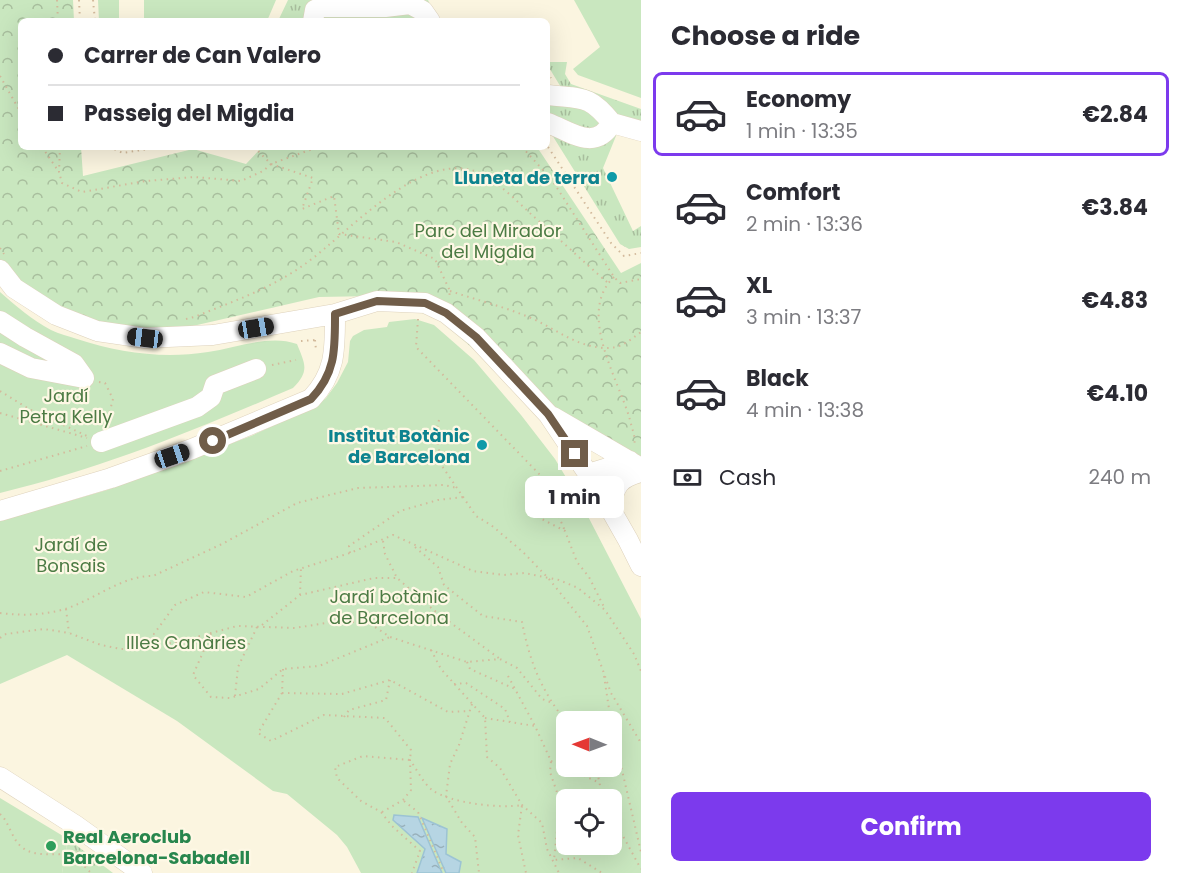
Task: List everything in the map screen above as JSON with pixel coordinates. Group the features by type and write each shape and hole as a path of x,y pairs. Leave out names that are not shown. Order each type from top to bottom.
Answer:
{"street":[{"path":"314,18 315,10 321,7 385,7 410,4 423,11 428,18"},
{"path":"550,94 590,100 601,108 612,123 641,131"},
{"path":"550,124 568,133 586,138 600,137 612,123"},
{"path":"5,266 14,288 56,315 97,331 145,338 213,335 335,314 377,301 425,303 446,313 476,337 548,414 609,507 641,566"},
{"path":"0,511 111,478 192,449 311,399 322,387 334,360 335,314"},
{"path":"0,321 74,364 84,378"},
{"path":"0,353 31,368 84,378"},
{"path":"101,442 197,407 211,397 215,385 256,369"},
{"path":"548,414 637,467"},
{"path":"588,474 637,467"},
{"path":"609,507 615,488 637,467"},
{"path":"0,777 75,825 142,873"}],"path":[{"path":"57,0 58,18"},
{"path":"79,0 80,18"},
{"path":"93,0 95,18"},
{"path":"0,76 18,107"},
{"path":"44,150 59,172"},
{"path":"60,150 59,172 62,183 81,192 146,181 195,177 241,181 263,171 271,164 310,150"},
{"path":"116,150 123,153 142,150"},
{"path":"257,150 271,164 313,178 302,209 334,196 339,234"},
{"path":"525,150 552,180 614,277 620,283 641,279"},
{"path":"550,150 610,243 624,256 641,254"},
{"path":"183,319 194,317 272,284 306,263 388,195 426,174 460,168 483,175 508,193 608,283"},
{"path":"339,234 396,242 435,259 450,291 527,316 549,326 576,343 604,348 621,347 641,332"},
{"path":"0,248 5,266"},
{"path":"614,277 608,283 600,304 600,338 627,409 635,440 637,467"},
{"path":"418,319 416,347 542,477 577,562 590,577 605,610 634,654 641,671"},
{"path":"301,341 321,340"},
{"path":"256,369 296,360"},
{"path":"84,378 105,383 114,399 101,442"},
{"path":"0,391 28,409 101,442"},
{"path":"0,413 101,442"},
{"path":"439,420 436,432 442,466 476,516 491,525 523,552 549,579 587,626 611,693 641,743"},
{"path":"1,470 101,442"},
{"path":"536,484 542,477"},
{"path":"0,614 20,615 66,609 124,583 153,576 222,544 297,503 358,488 444,485 457,488"},
{"path":"350,553 349,546 399,511 438,500 463,498"},
{"path":"532,514 565,531"},
{"path":"158,645 154,634 175,605 204,591 246,597 278,578 301,568 350,553 393,535 473,571 504,575 525,573 559,580 578,588 605,610"},
{"path":"383,540 385,554 397,579 436,612 500,659 517,668 542,699 550,702"},
{"path":"412,545 438,567 444,585 483,616 522,622 528,655 550,702 557,711"},
{"path":"300,595 301,568"},
{"path":"234,697 238,667 260,625 300,595 374,578 397,579"},
{"path":"66,609 69,633"},
{"path":"0,638 6,633 44,629 69,633 101,645 121,649 147,649 237,626 296,628 338,621 369,623 390,637 467,662 500,659"},
{"path":"212,633 193,675 212,697 234,697 260,689 283,669 320,666 390,637"},
{"path":"430,649 441,669 484,718 487,757 500,768 522,806 542,823 547,849 559,873"},
{"path":"467,662 470,669 515,689"},
{"path":"283,669 282,693 258,733 271,741 324,715 385,718 411,750 411,790 403,800 381,812"},
{"path":"603,674 609,711"},
{"path":"507,676 535,726 551,761 550,772 560,801 554,860"},
{"path":"282,693 342,694 390,680 448,712 470,711"},
{"path":"344,717 349,710 386,700 390,680"},
{"path":"454,684 466,682 505,709 510,722"},
{"path":"472,704 459,745 450,764 446,796 462,823 476,837 480,873"},
{"path":"484,718 535,726"},
{"path":"412,873 420,851 392,826 381,812 361,801 338,778 335,767 363,756 410,760 431,789 446,796 476,804 522,806"},
{"path":"551,761 600,783"},
{"path":"622,770 641,852"},
{"path":"599,777 601,789"},
{"path":"403,800 418,812 444,873"},
{"path":"522,806 518,835 528,873"},
{"path":"0,814 4,816 7,826 21,848 34,854 77,859 90,873"},
{"path":"622,832 640,862 641,869"},
{"path":"77,859 78,842"},
{"path":"554,860 578,858 602,873"}],"green space":[{"name":"Parc del Mirador del Migdia","path":"0,0 73,0 74,18 18,18 18,150 81,150 83,176 189,150 197,150 246,164 259,150 539,150 621,273 641,263 641,462 548,414 439,319 374,296 319,297 184,328 130,330 70,314 17,279 0,260"},
{"path":"98,0 119,0 119,18 99,18"},
{"path":"144,0 276,0 268,18 144,18"},
{"path":"288,0 428,0 434,12 321,3 310,18 279,18"},
{"path":"574,0 641,0 641,98 578,75 573,69 600,47"},
{"path":"412,11 422,18 318,18 318,15"},
{"path":"550,62 567,62 565,74 571,84 641,109 641,123 616,115 562,89 550,69"},
{"path":"550,104 591,110 599,122 598,127 592,132 550,121"},
{"path":"550,130 618,131 603,168 633,231 641,226 641,247 629,249 620,244"},
{"name":"Jardí Petra Kelly","path":"0,292 18,308 51,330 93,344 125,351 175,355 208,352 264,341 286,341 297,344 304,362 304,372 293,388 185,433 75,472 0,493"},
{"name":"Jardí botànic de Barcelona","path":"415,319 434,325 474,360 555,459 579,499 641,619 641,873 361,873 347,847 337,835 287,794 273,791 177,721 67,655 0,684 0,521 107,490 251,436 314,407 326,398 337,383 348,362 350,341 353,336 364,330 387,327 389,322"},
{"path":"0,798 68,839 62,873 0,873"},
{"path":"68,839 113,873 62,873"}],"water":[{"path":"394,815 418,817 442,873 417,873 425,849 393,820"},
{"path":"422,818 447,829 446,854 461,862 459,873 446,873"}],"place":[{"name":"Lluneta de terra","path":"612,177"},
{"name":"Institut Botànic de Barcelona","path":"482,445"},
{"name":"Real Aeroclub Barcelona-Sabadell","path":"51,846"}],"route":[{"path":"213,441 311,399 322,387 334,360 335,314 377,301 425,303 446,313 476,337 548,414 575,454"}],"park label":[{"name":"Jardí de Bonsais","path":"71,554"},
{"name":"Illes Canàries","path":"186,642"}]}
